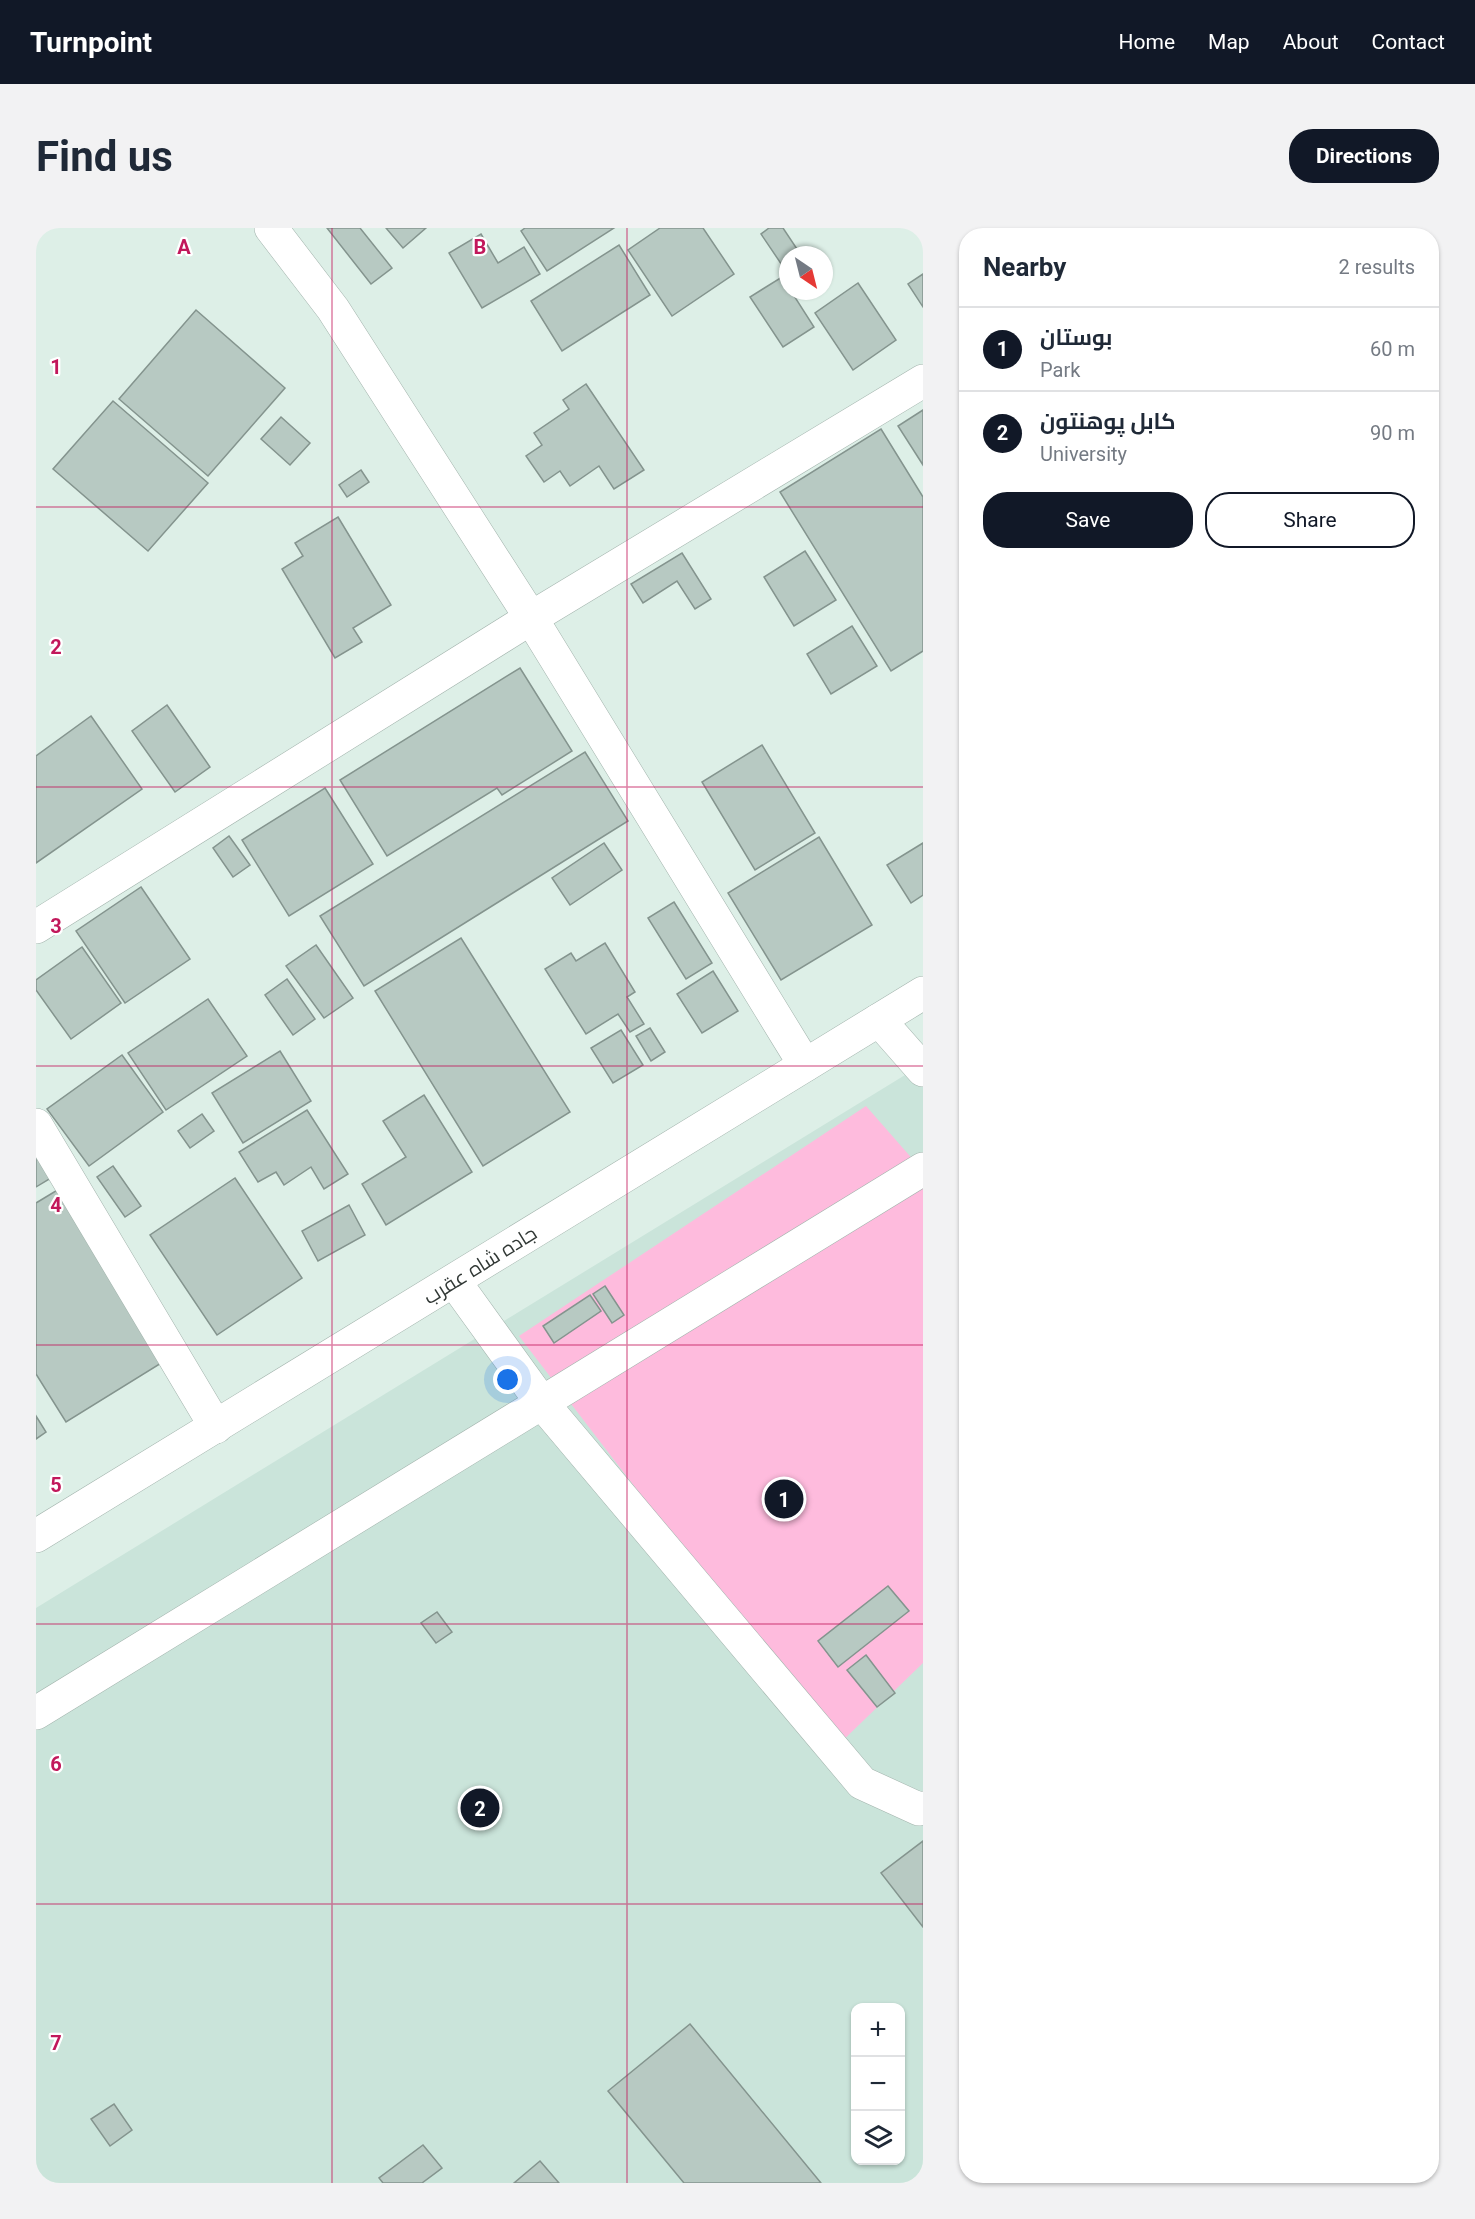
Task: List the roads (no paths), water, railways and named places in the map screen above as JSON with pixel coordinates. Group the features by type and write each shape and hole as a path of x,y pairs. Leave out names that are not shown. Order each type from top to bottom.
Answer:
{"main road":[{"path":"271,228 333,309 531,618 805,1065"},
{"path":"36,927 531,618 923,381"},
{"name":"جاده شاه عقرب","path":"36,1536 923,993"},
{"path":"879,1020 923,1070"},
{"path":"36,1125 216,1427"},
{"path":"36,1713 923,1169"},
{"path":"454,1281 542,1403 862,1783 919,1809 923,1808"}],"place":[{"name":"بوستان","path":"784,1499"},
{"name":"کابل پوهنتون","path":"480,1808"}]}
